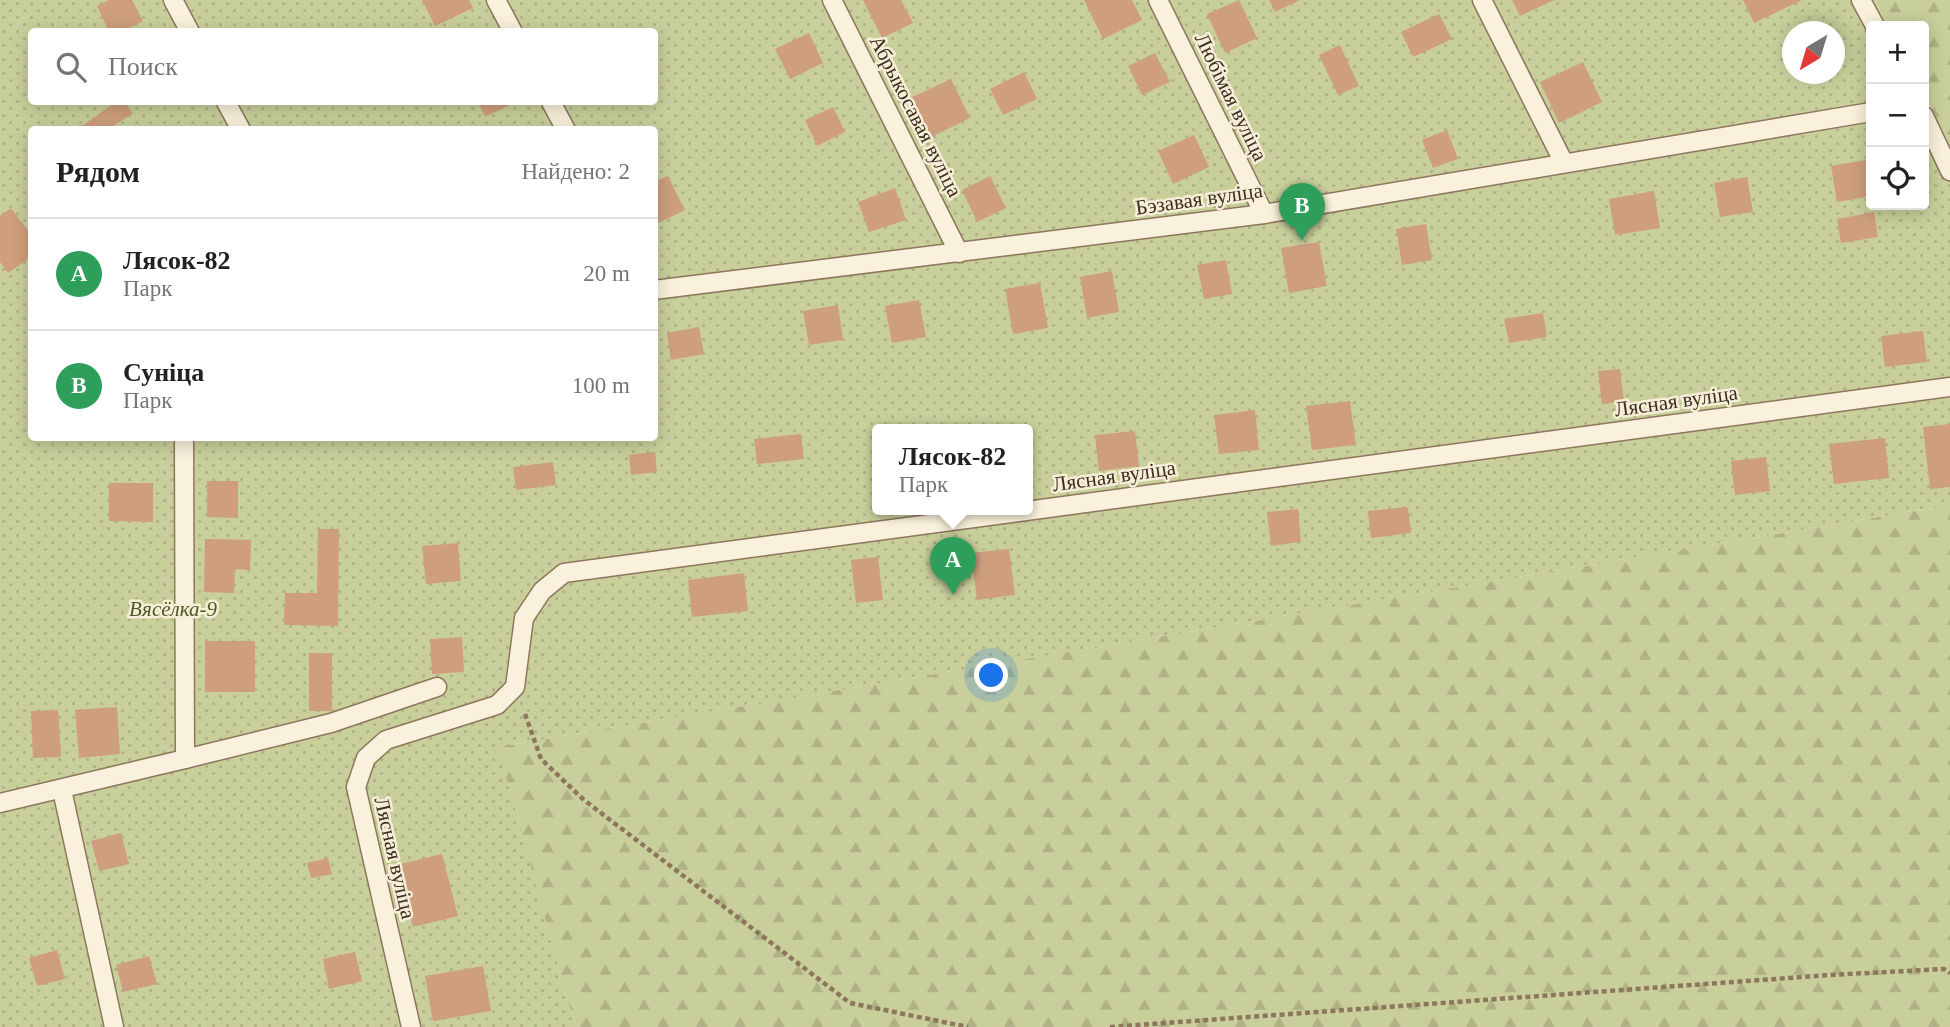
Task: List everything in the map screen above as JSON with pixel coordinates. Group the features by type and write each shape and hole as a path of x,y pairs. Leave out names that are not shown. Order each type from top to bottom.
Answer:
{"lane":[{"path":"173,0 188,28"},
{"path":"496,0 511,28"},
{"name":"Абрыкосавая вуліца","path":"832,0 959,253"},
{"name":"Любімая вуліца","path":"1158,0 1264,214"},
{"path":"1482,0 1564,163"},
{"path":"1861,0 1872,21"},
{"path":"228,105 239,126"},
{"path":"553,105 564,126"},
{"name":"Бэзавая вуліца","path":"658,289 1264,214 1866,113"},
{"path":"1929,127 1950,171"},
{"name":"Лясная вуліца","path":"1033,510 1950,387"},
{"path":"184,441 185,759"},
{"name":"Лясная вуліца","path":"411,1027 356,787 366,758 386,740 497,705 515,687 524,618 542,591 564,573 996,515"},
{"path":"0,803 331,723 437,687"},
{"path":"62,790 114,1027"}],"path":[{"path":"515,687 541,759 584,800 850,1003 968,1027"},
{"path":"1110,1027 1843,975 1944,969 1950,973"}],"green space":[{"name":"Вясёлка-9","path":"0,0 1875,0 1886,21 1866,21 1866,210 1929,210 1929,104 1950,145 1950,505 498,747 575,1027 0,1027"},
{"path":"1875,0 1950,0 1950,145 1929,104 1929,21 1886,21"},
{"path":"1950,505 1950,1027 575,1027 497,747"}],"building":[{"path":"109,0 132,0 143,21 129,28 107,28 97,6"},
{"path":"422,0 469,0 473,8 435,26"},
{"path":"863,0 901,0 913,23 882,38"},
{"path":"1084,0 1132,0 1142,20 1103,39"},
{"path":"1239,0 1257,38 1225,53 1207,14"},
{"path":"1269,0 1300,0 1275,12"},
{"path":"1512,0 1554,0 1520,16"},
{"path":"1743,0 1802,0 1754,23"},
{"path":"1439,14 1452,39 1413,57 1401,32"},
{"path":"809,33 823,63 790,79 775,49"},
{"path":"1340,45 1359,86 1338,95 1319,55"},
{"path":"1155,53 1170,82 1142,95 1128,66"},
{"path":"1583,62 1602,102 1559,123 1540,82"},
{"path":"1024,72 1037,99 1003,115 990,89"},
{"path":"951,79 970,118 927,139 908,99"},
{"path":"112,105 127,105 133,113 114,126 82,126"},
{"path":"479,105 510,105 485,117"},
{"path":"833,107 845,132 817,146 805,120"},
{"path":"1447,130 1458,159 1433,168 1422,140"},
{"path":"1194,135 1209,167 1173,184 1158,151"},
{"path":"1866,160 1866,197 1837,202 1831,166"},
{"path":"668,176 685,210 658,223 658,180"},
{"path":"990,176 1006,208 977,222 962,190"},
{"path":"1747,177 1753,212 1720,217 1714,183"},
{"path":"895,188 906,220 869,232 858,202"},
{"path":"1654,191 1660,228 1615,235 1609,199"},
{"path":"11,208 28,231 28,259 8,273 0,262 0,216"},
{"path":"1874,212 1878,237 1841,243 1837,219"},
{"path":"1426,224 1432,260 1402,265 1396,229"},
{"path":"1319,242 1327,286 1289,293 1281,248"},
{"path":"1226,260 1232,294 1204,299 1197,265"},
{"path":"1112,271 1119,312 1087,318 1080,277"},
{"path":"1040,283 1048,328 1013,334 1005,289"},
{"path":"919,300 926,337 892,343 885,306"},
{"path":"838,305 843,340 809,345 803,311"},
{"path":"1543,313 1547,337 1509,343 1504,319"},
{"path":"699,327 704,354 671,360 667,333"},
{"path":"1923,331 1927,362 1885,367 1881,336"},
{"path":"1620,369 1624,401 1602,404 1598,371"},
{"path":"1350,401 1356,445 1312,450 1306,406"},
{"path":"1255,410 1259,450 1219,454 1214,415"},
{"path":"1950,424 1950,487 1930,489 1923,427"},
{"path":"1135,431 1139,466 1099,471 1095,435"},
{"path":"801,434 804,459 757,464 754,439"},
{"path":"1885,438 1889,478 1834,484 1829,444"},
{"path":"655,452 657,472 631,475 629,455"},
{"path":"1766,457 1770,491 1735,495 1731,461"},
{"path":"553,462 556,485 516,490 513,467"},
{"path":"207,481 238,481 238,518 207,517"},
{"path":"109,483 153,483 153,522 109,521"},
{"path":"1408,507 1411,533 1371,538 1368,511"},
{"path":"1298,509 1301,542 1271,546 1267,512"},
{"path":"318,529 339,529 338,626 284,625 285,593 317,593"},
{"path":"205,539 251,540 250,570 235,569 234,593 204,592"},
{"path":"458,543 461,581 426,584 422,546"},
{"path":"1009,549 1015,595 977,600 971,553"},
{"path":"878,557 883,600 856,603 851,560"},
{"path":"744,573 748,611 692,617 688,580"},
{"path":"462,637 464,672 432,674 430,639"},
{"path":"205,641 255,641 255,692 205,692"},
{"path":"309,653 332,653 332,711 309,711"},
{"path":"117,707 120,754 79,758 75,710"},
{"path":"58,710 61,757 33,758 31,711"},
{"path":"121,833 129,864 99,871 91,841"},
{"path":"442,854 458,916 413,927 397,865"},
{"path":"328,858 332,874 311,878 307,863"},
{"path":"57,950 65,979 37,986 29,958"},
{"path":"355,952 362,981 329,989 323,959"},
{"path":"149,956 157,984 123,992 116,965"},
{"path":"483,966 491,1011 433,1021 425,976"}],"place":[{"name":"Суніца","path":"1302,241"},
{"name":"Лясок-82","path":"953,595"}]}
